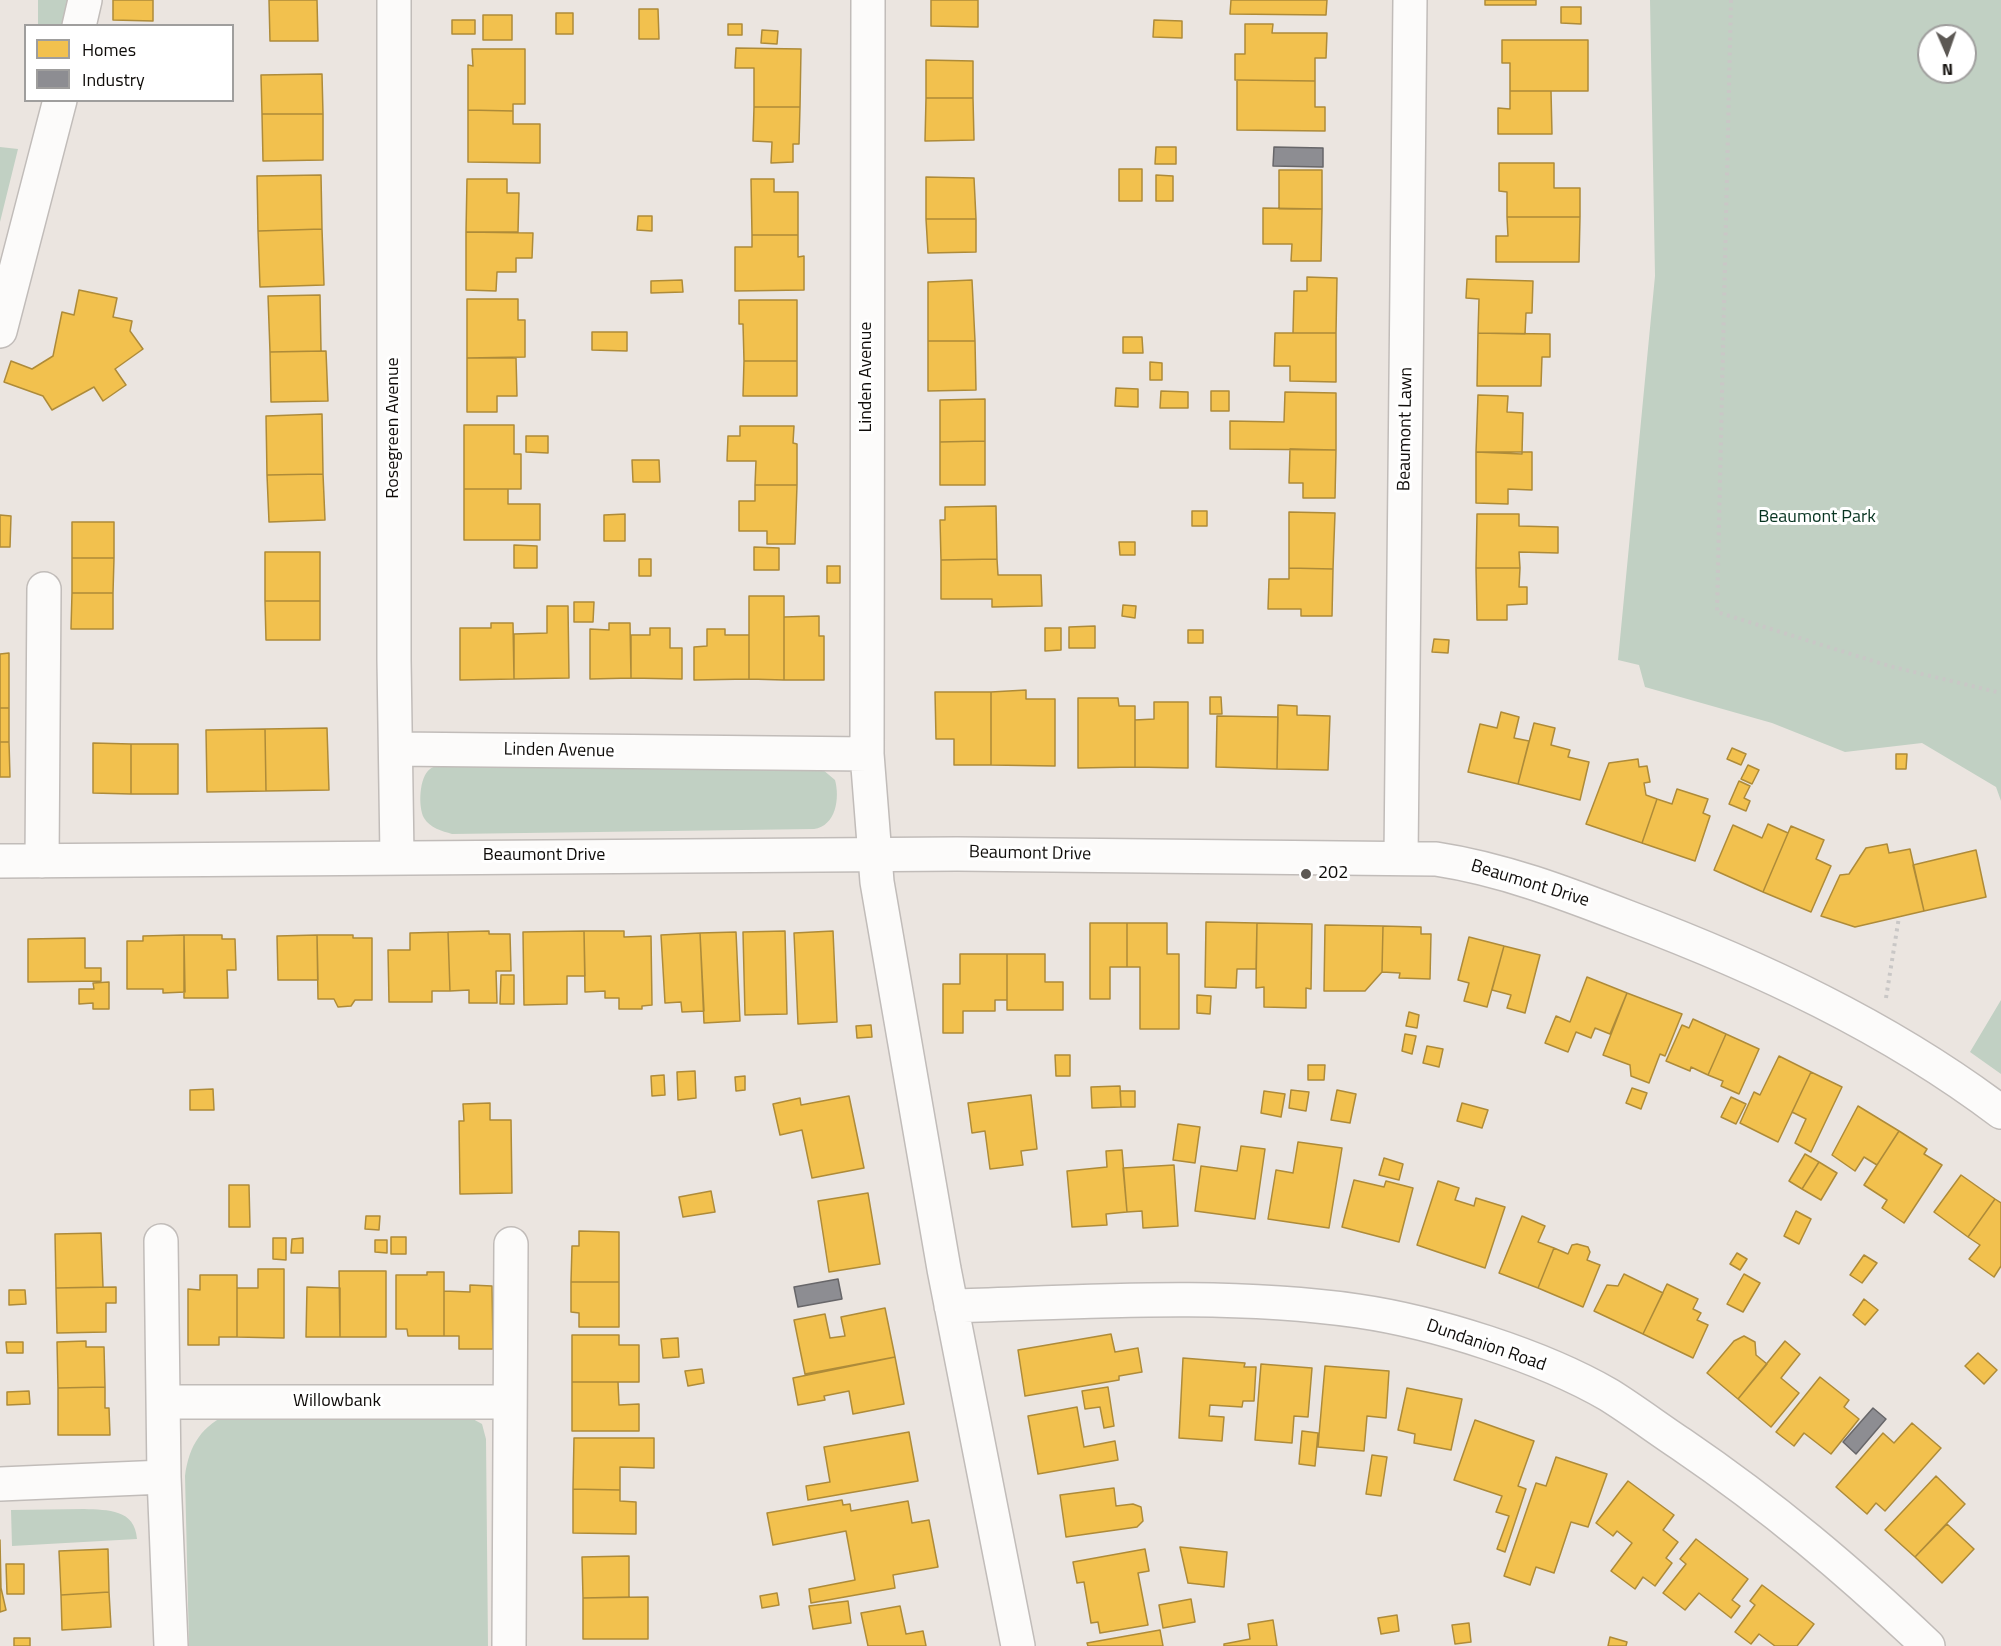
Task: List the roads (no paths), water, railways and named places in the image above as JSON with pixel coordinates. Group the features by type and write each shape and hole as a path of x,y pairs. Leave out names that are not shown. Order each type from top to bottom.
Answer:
{"street":[{"path":"79,24 85,0"},
{"name":"Rosegreen Avenue","path":"394,0 397,856"},
{"name":"Linden Avenue","path":"868,0 867,754 877,882 951,1306 1018,1646"},
{"name":"Beaumont Lawn","path":"1401,857 1410,0"},
{"path":"0,331 59,102"},
{"path":"42,861 44,589"},
{"name":"Linden Avenue","path":"396,749 867,754"},
{"name":"Beaumont Drive","path":"0,861 397,856 876,855 1401,857 1444,861 1503,873 1694,942 1857,1018 2001,1112"},
{"path":"160,1241 164,1477 171,1646"},
{"path":"509,1646 511,1244"},
{"name":"Dundanion Road","path":"951,1306 1108,1301 1255,1302 1360,1311 1418,1323 1470,1338 1569,1376 1608,1395 1649,1422 1780,1514 1851,1573 1928,1646"},
{"name":"Willowbank","path":"164,1402 510,1402"},
{"path":"0,1484 164,1477"}],"place":[{"name":"202","path":"1306,874"}],"park label":[{"name":"Beaumont Park","path":"1817,518"}]}
